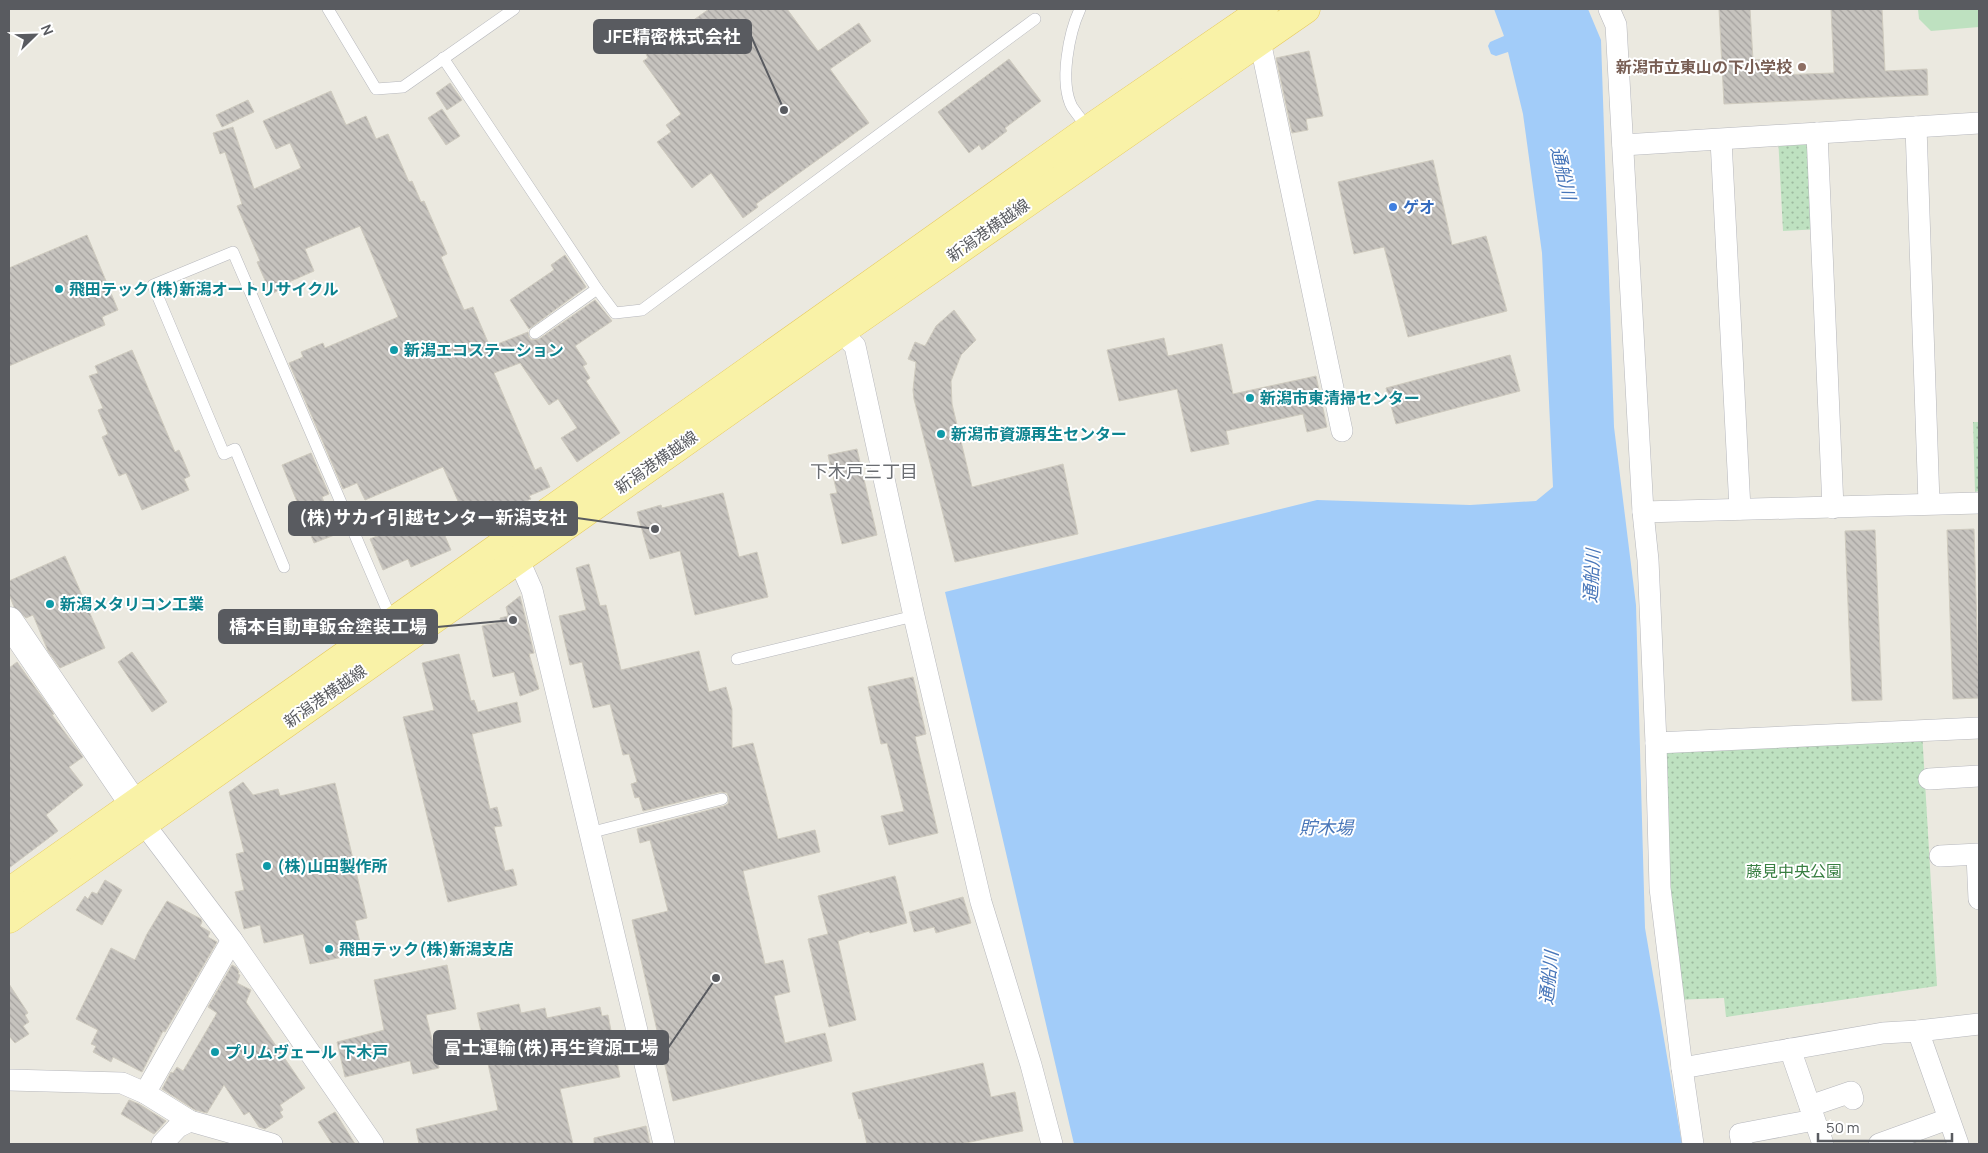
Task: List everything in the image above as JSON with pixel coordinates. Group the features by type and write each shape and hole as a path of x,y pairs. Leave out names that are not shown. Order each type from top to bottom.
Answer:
{"main road":[{"name":"新潟港横越線","path":"832,325 1089,129 1264,9"},
{"name":"新潟港横越線","path":"9,892 138,814 832,325 1306,9"},
{"name":"新潟港横越線","path":"9,920 138,814 392,621 514,549"}],"street":[{"path":"1608,9 1616,25 1643,512 1648,560 1660,888 1693,1144"},
{"path":"1260,41 1342,431"},
{"path":"1623,145 1979,123"},
{"path":"1916,127 1929,504"},
{"path":"1817,133 1833,508"},
{"path":"1721,140 1740,510"},
{"path":"832,325 855,346 914,616 982,902 1031,1066 1052,1144"},
{"path":"1643,512 1979,503"},
{"path":"514,549 532,590 664,1144"},
{"path":"9,622 138,814 232,940 372,1144"},
{"path":"1656,743 1979,728"},
{"path":"1929,779 1979,776"},
{"path":"1940,856 1978,854 1979,899"},
{"path":"145,1093 232,940"},
{"path":"1682,1068 1883,1033 1979,1024"},
{"path":"1918,1030 1958,1144"},
{"path":"1790,1049 1823,1144"},
{"path":"9,1080 122,1083 145,1093 190,1121 272,1144"},
{"path":"1742,1144 1740,1134 1812,1113 1851,1092 1853,1099"},
{"path":"1880,1144 1948,1119"},
{"path":"162,1144 178,1127 190,1121"}],"lane":[{"path":"328,9 376,89 403,87 514,9"},
{"path":"1080,9 1069,43 1066,87 1072,106 1089,129"},
{"path":"443,58 597,289 615,313 642,310 1035,19"},
{"path":"284,567 234,449 224,454 153,285 233,252 392,621"},
{"path":"535,333 597,289"},
{"path":"737,659 914,616"},
{"path":"589,833 722,798"}],"green space":[{"path":"1918,9 1979,9 1979,27 1931,31 1919,19"},
{"path":"1817,133 1821,229 1783,231 1778,136"},
{"path":"1973,422 1979,422 1979,491 1975,492"},
{"name":"藤見中央公園","path":"1922,731 1937,986 1726,1017 1724,998 1674,1000 1656,743"}],"water":[{"name":"貯木場","path":"1494,9 1588,9 1601,40 1614,427 1636,605 1645,928 1682,1144 1074,1144 945,592 1317,500 1470,505 1536,501 1553,487 1542,253 1523,114 1508,52 1496,56 1491,54 1488,46 1490,42 1504,36"}],"building":[{"path":"709,9 787,9 818,51 859,23 871,41 830,69 869,123 756,204 758,207 743,218 711,173 692,188 657,142 671,132 666,125 681,114 643,61 648,58 646,54"},
{"path":"1719,9 1750,9 1753,60 1774,59 1775,75 1834,73 1831,9 1882,9 1885,71 1927,69 1928,95 1724,104"},
{"path":"1309,51 1323,116 1306,119 1308,130 1292,133 1276,58"},
{"path":"1009,59 1041,101 1005,128 1007,131 982,150 979,145 969,153 938,112"},
{"path":"450,83 462,100 447,110 436,93"},
{"name":"新潟エコステーション","path":"331,91 346,125 366,116 376,139 388,134 409,182 412,181 421,202 424,201 447,254 441,257 464,310 473,307 490,347 528,332 531,340 539,339 595,300 612,321 575,346 587,364 583,366 590,378 586,381 620,433 577,462 561,438 577,428 558,399 549,405 520,363 494,373 535,470 541,467 550,487 529,496 531,499 445,536 451,550 411,567 408,559 383,570 370,539 458,501 443,467 365,500 357,483 343,489 289,363 303,357 301,352 323,343 325,348 398,317 360,226 305,249 314,271 282,285 284,288 271,294 257,262 260,261 237,206 242,204 225,152 220,154 213,133 233,127 254,189 301,168 290,143 276,149 263,121"},
{"path":"248,100 254,112 222,127 216,115"},
{"path":"442,109 460,136 446,145 428,118"},
{"path":"1433,160 1452,245 1486,236 1507,311 1408,337 1384,247 1354,254 1338,182"},
{"name":"飛田テック(株)新潟オートリサイクル","path":"87,235 118,310 102,317 105,325 9,366 9,268"},
{"path":"565,255 586,287 529,329 510,300 554,270 551,265"},
{"name":"新潟市資源再生センター","path":"954,310 976,340 961,355 951,381 952,404 972,487 1063,464 1078,534 955,562 914,399 916,362 908,359 915,342 925,346 936,326"},
{"name":"新潟市東清掃センター","path":"1164,338 1168,356 1222,344 1233,394 1316,376 1327,427 1307,432 1303,414 1226,431 1229,444 1191,452 1177,389 1119,401 1107,350"},
{"path":"132,350 175,452 179,450 190,476 184,479 189,490 142,510 126,473 119,476 102,437 108,434 98,410 103,408 89,376 98,373 95,366"},
{"path":"1510,355 1520,391 1396,424 1386,388"},
{"path":"857,449 877,535 842,544 830,494 837,493 828,455"},
{"path":"311,453 329,494 322,497 337,534 314,543 282,465"},
{"path":"723,493 739,557 757,552 768,597 695,615 680,551 650,559 637,512 661,505 662,508"},
{"path":"1974,529 1979,698 1953,699 1947,530"},
{"path":"1875,530 1882,700 1852,701 1845,531"},
{"name":"新潟メタリコン工業","path":"65,556 105,648 60,668 48,651 33,615 26,618 14,607 9,594 9,581"},
{"path":"589,564 600,606 606,605 621,670 699,651 709,692 726,687 732,709 732,748 753,743 778,839 815,830 820,852 743,871 765,964 783,960 790,992 774,996 785,1043 825,1033 832,1061 673,1101 632,920 668,911 650,840 640,843 637,829 724,806 728,804 729,798 727,793 720,792 643,811 639,797 635,798 631,784 637,782 629,754 623,755 610,704 593,708 582,662 570,665 559,616 586,610 576,568"},
{"path":"520,596 534,653 529,654 539,689 520,696 514,672 493,677 482,626 501,622 500,618 508,616 506,607"},
{"path":"132,652 167,702 152,712 118,662"},
{"path":"459,654 471,701 474,700 478,712 517,702 521,722 472,734 490,809 497,807 502,826 494,827 505,871 513,869 517,885 448,902 403,717 434,710 422,663"},
{"path":"17,662 83,757 69,767 83,785 46,815 58,831 9,868 9,668"},
{"path":"913,677 926,734 915,737 938,833 889,845 881,816 904,811 887,743 881,744 868,687"},
{"path":"243,782 253,795 278,789 280,796 335,783 367,918 355,921 361,947 342,952 343,957 310,964 303,934 264,943 260,925 244,929 235,892 244,890 236,854 244,852 229,792"},
{"path":"895,876 907,923 870,933 869,931 838,941 856,1020 829,1027 808,939 828,934 818,896"},
{"path":"105,880 122,890 102,925 76,910 85,896 88,899 92,892 97,894"},
{"path":"963,897 971,923 936,933 934,927 914,932 909,912"},
{"path":"167,901 201,919 200,926 210,932 208,937 217,942 165,1032 163,1031 142,1072 113,1057 111,1062 93,1052 96,1046 91,1044 98,1030 76,1019 111,948 135,960 147,934"},
{"path":"232,965 236,967 240,975 237,983 251,990 246,1002 305,1088 280,1105 283,1110 280,1112 283,1117 265,1129 259,1127 249,1112 244,1115 224,1085 207,1113 195,1110 162,1089 171,1072 173,1073 177,1067 183,1071 217,1013 208,1007"},
{"path":"447,965 456,1009 426,1015 439,1068 413,1074 410,1061 345,1077 337,1042 384,1030 374,980"},
{"path":"9,984 28,1013 25,1015 29,1022 23,1026 29,1034 15,1043 9,1036"},
{"path":"519,1004 521,1013 545,1008 547,1018 600,1007 602,1016 608,1015 620,1077 560,1089 573,1144 419,1144 416,1129 498,1110 477,1013"},
{"path":"983,1063 991,1097 1015,1092 1023,1131 961,1144 867,1144 861,1118 859,1119 852,1093"},
{"path":"129,1100 166,1121 154,1134 121,1114"},
{"path":"335,1112 355,1144 332,1144 318,1122"},
{"path":"646,1126 650,1144 594,1144 594,1138"}],"place":[{"name":"新潟市立東山の下小学校","path":"1802,67"},
{"name":"JFE精密株式会社","path":"784,110"},
{"name":"ゲオ","path":"1393,207"},
{"name":"飛田テック(株)新潟オートリサイクル","path":"59,289"},
{"name":"新潟エコステーション","path":"394,350"},
{"name":"新潟市東清掃センター","path":"1250,398"},
{"name":"新潟市資源再生センター","path":"941,434"},
{"name":"(株)サカイ引越センター新潟支社","path":"655,529"},
{"name":"新潟メタリコン工業","path":"50,604"},
{"name":"橋本自動車鈑金塗装工場","path":"513,620"},
{"name":"(株)山田製作所","path":"267,866"},
{"name":"飛田テック(株)新潟支店","path":"329,949"},
{"name":"富士運輸(株)再生資源工場","path":"716,978"},
{"name":"プリムヴェール 下木戸","path":"215,1052"}],"district":[{"name":"下木戸三丁目","path":"864,471"}],"water label":[{"name":"通船川","path":"1564,173"},
{"name":"通船川","path":"1591,576"},
{"name":"通船川","path":"1548,978"}]}
